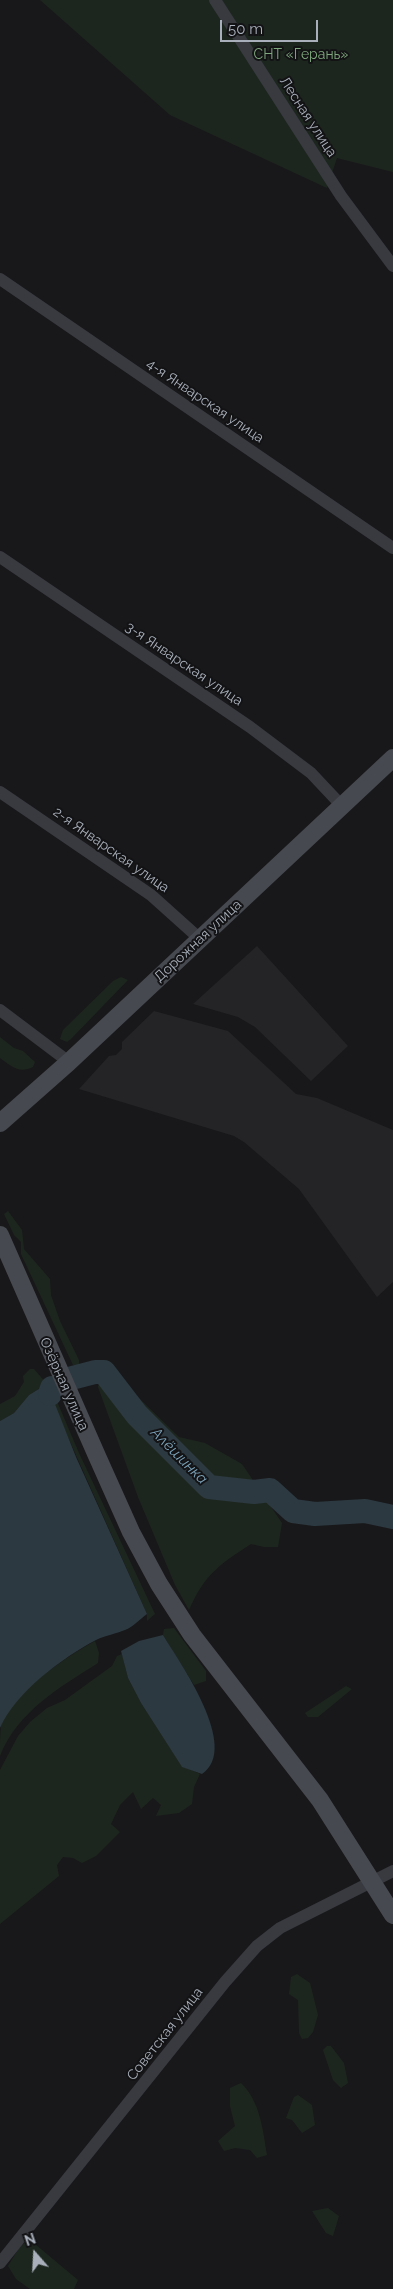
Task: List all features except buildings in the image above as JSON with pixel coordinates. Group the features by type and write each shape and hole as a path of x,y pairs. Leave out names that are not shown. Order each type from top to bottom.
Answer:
{"main road":[{"name":"Дорожная улица","path":"0,1123 70,1062 393,758"},
{"name":"Озёрная улица","path":"0,1235 43,1337 131,1532 180,1619 320,1800 393,1915"}],"street":[{"name":"Лесная улица","path":"215,0 328,175 393,266"},
{"name":"4-я Январская улица","path":"0,279 393,548"},
{"name":"3-я Январская улица","path":"0,558 250,727 311,773 342,806"},
{"name":"2-я Январская улица","path":"0,792 151,895 200,939"},
{"path":"0,1010 70,1062"},
{"name":"Советская улица","path":"0,2263 225,1982 257,1946 280,1928 393,1871"}],"shaded area":[{"path":"257,946 348,1046 311,1081 255,1027 238,1017 193,1004"},
{"path":"154,1011 228,1031 296,1094 317,1098 393,1130 393,1282 377,1297 299,1189 244,1142 234,1136 79,1089 109,1056 116,1055 122,1049 122,1042"},
{"path":"47,1384 76,1457 147,1614 128,1629 96,1640 55,1666 28,1689 7,1715 0,1728 0,1421 14,1413 29,1395"},
{"path":"163,1635 193,1684 204,1705 211,1726 215,1745 212,1762 202,1774 182,1767 141,1703 128,1678 121,1651 139,1641"}],"green space":[{"name":"СНТ «Герань»","path":"40,0 393,0 393,172 337,158 327,188 170,115"},
{"path":"121,977 128,980 71,1039 67,1042 60,1039 63,1030 113,981"},
{"path":"0,1037 14,1048 23,1051 35,1062 33,1067 23,1070 19,1069 0,1058"},
{"path":"8,1211 22,1230 24,1249 50,1279 51,1295 60,1321 79,1360 79,1366 73,1365 21,1254 21,1242 14,1235 4,1214"},
{"path":"104,1364 179,1437 205,1443 242,1464 282,1523 278,1547 264,1547 251,1544 230,1558 207,1579 189,1610 175,1585 138,1497 98,1387"},
{"path":"30,1369 34,1369 47,1384 29,1395 14,1413 0,1421 0,1404 15,1396 24,1382 23,1376"},
{"path":"56,1399 79,1453 155,1614 147,1621 147,1614 55,1408 52,1400"},
{"path":"174,1628 206,1671 206,1681 194,1685 163,1635 164,1629"},
{"path":"95,1641 99,1653 98,1663 41,1702 29,1713 17,1726 0,1756 1,1725 7,1713 41,1677 69,1656"},
{"path":"122,1654 128,1678 141,1703 181,1765 200,1774 194,1787 192,1804 179,1813 156,1816 161,1805 153,1798 141,1809 133,1792 120,1805 111,1824 120,1832 96,1856 82,1863 73,1858 63,1857 57,1865 59,1876 0,1924 0,1770 18,1736 30,1722 47,1708 65,1700 112,1666 117,1656"},
{"path":"346,1686 352,1689 318,1717 308,1717 305,1713"},
{"path":"297,1974 310,1983 318,2015 313,2032 308,2038 302,2039 299,2033 298,2000 289,1994 291,1977"},
{"path":"327,2046 331,2046 344,2063 348,2083 341,2088 333,2080 323,2050"},
{"path":"241,2083 253,2098 260,2116 267,2155 257,2158 250,2150 235,2148 224,2151 218,2141 235,2126 230,2106 230,2088"},
{"path":"298,2095 312,2105 315,2125 302,2133 292,2120 286,2118 294,2097"},
{"path":"328,2208 339,2216 333,2236 326,2233 312,2211"},
{"path":"29,2239 78,2280 74,2289 30,2289 16,2279 8,2266 19,2248"}],"waterway":[{"name":"Алёшинка","path":"72,1378 95,1372 104,1372 137,1415 209,1487 254,1492 270,1490 293,1511 315,1514 365,1511 393,1517"},
{"name":"Алёшинка","path":"50,1394 52,1388"}]}
